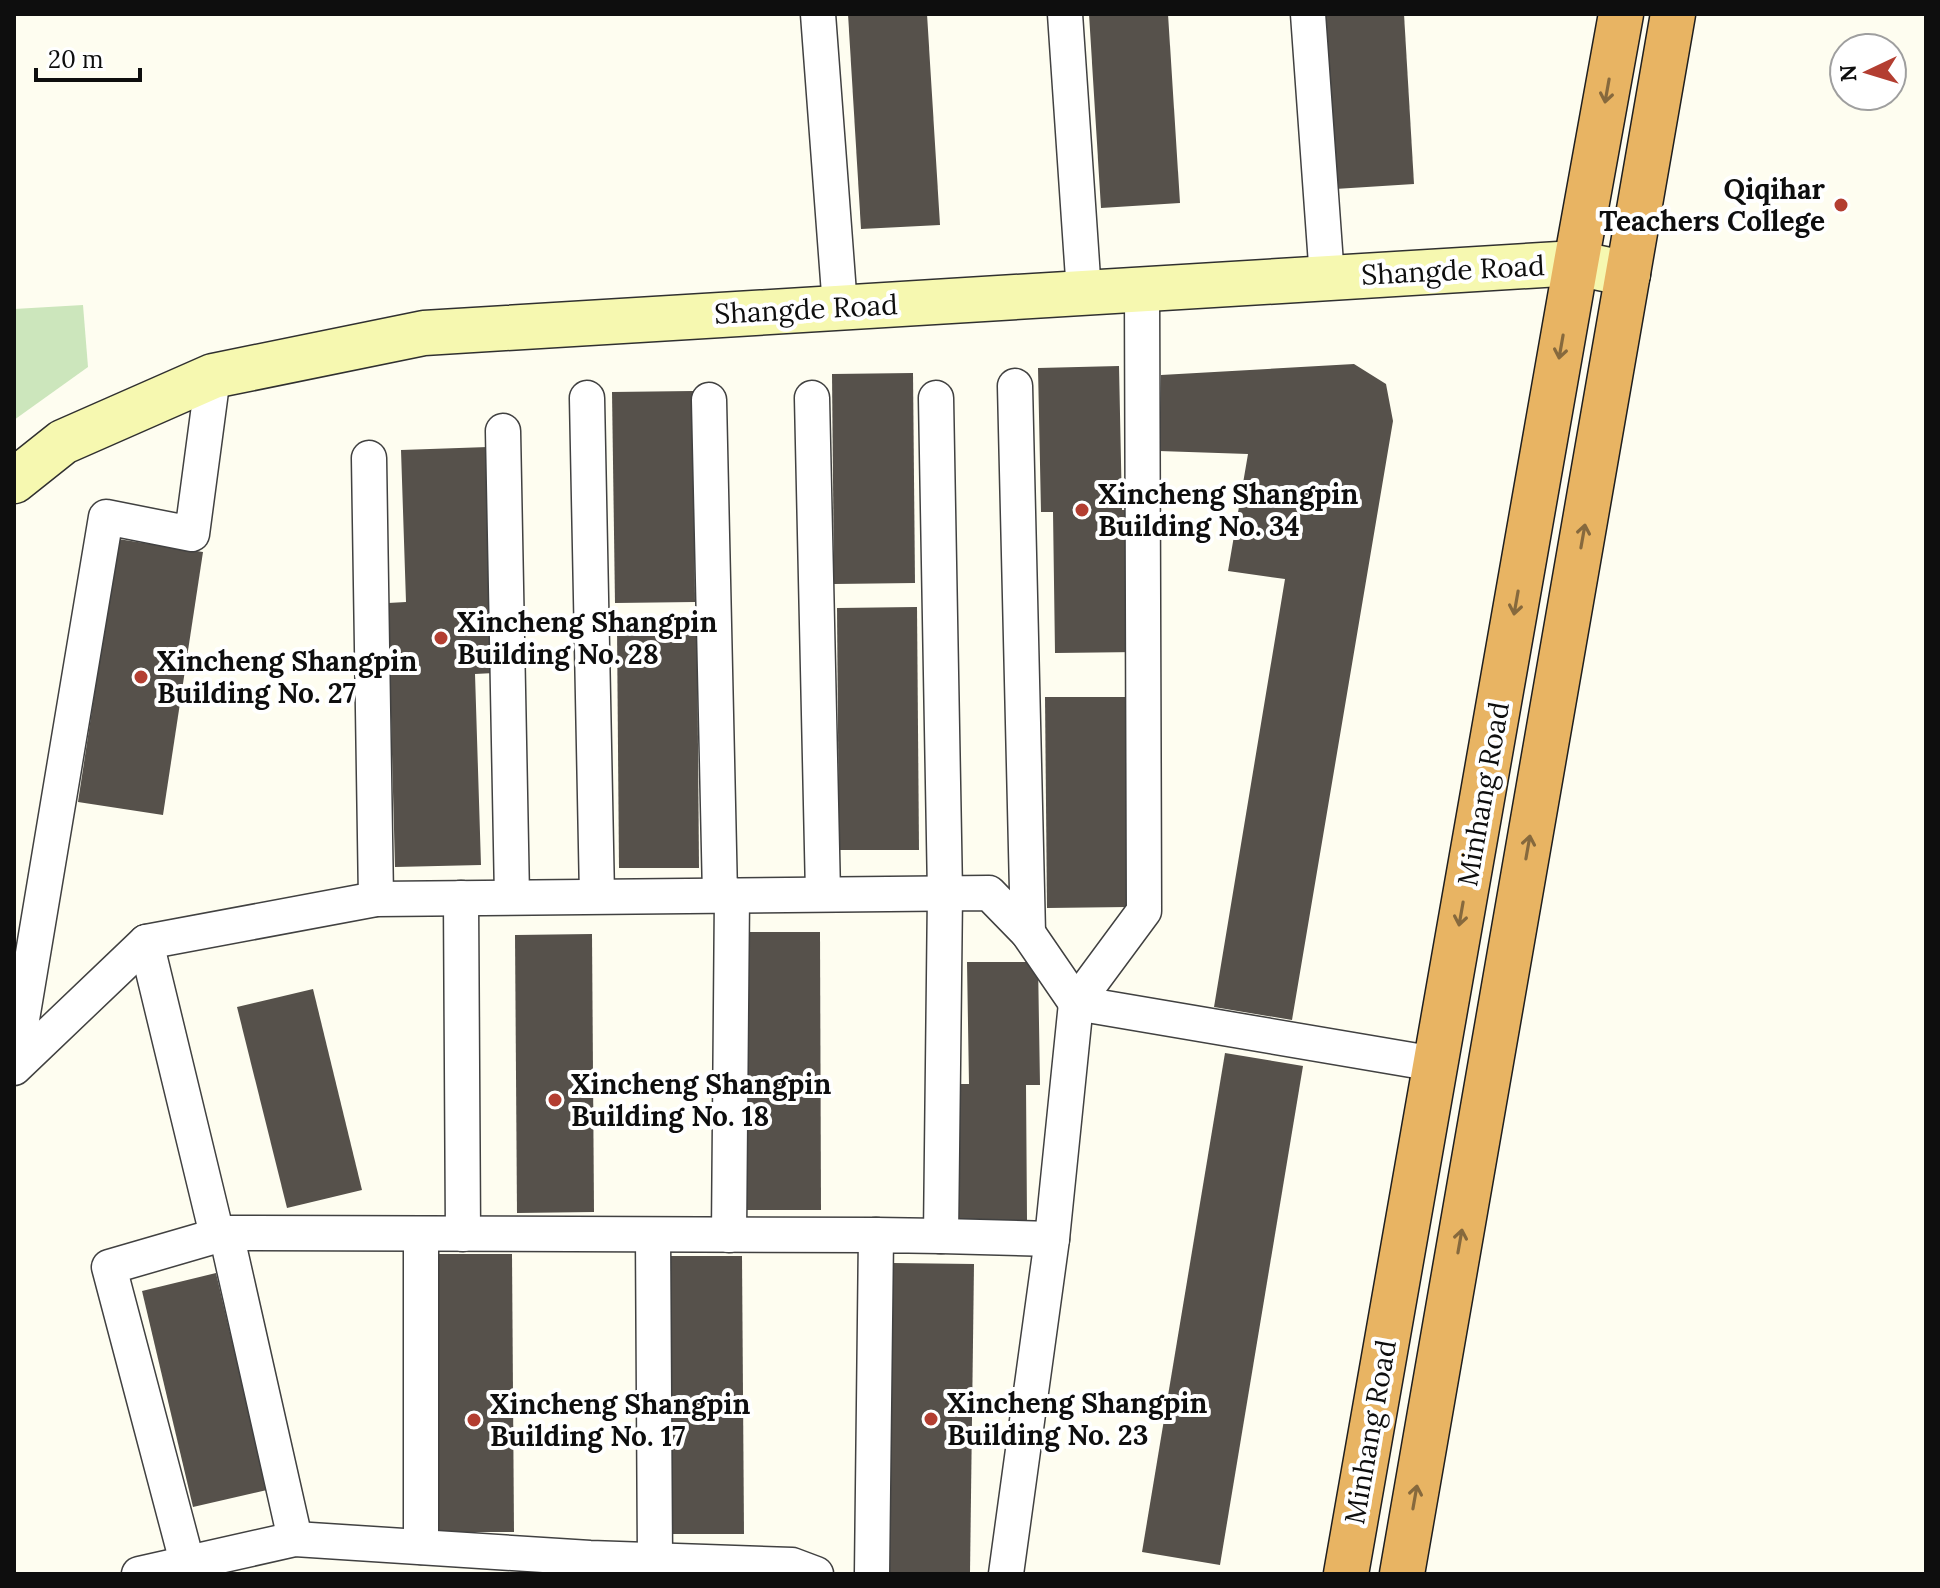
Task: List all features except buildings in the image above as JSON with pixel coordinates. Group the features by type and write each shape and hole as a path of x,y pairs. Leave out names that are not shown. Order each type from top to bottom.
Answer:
{"highway":[{"name":"Minhang Road","path":"1346,1574 1621,14"},
{"name":"Minhang Road","path":"1402,1574 1673,14"}],"street":[{"path":"818,14 840,307"},
{"path":"1065,14 1084,293"},
{"path":"1308,14 1327,278"},
{"name":"Shangde Road","path":"14,481 63,442 213,376 424,333 1576,263 1628,274"},
{"path":"1006,1574 1052,1239 1076,1003 1144,911 1142,289"},
{"path":"14,1068 106,517 192,534 213,376"},
{"path":"1015,386 1028,933"},
{"path":"587,398 597,896"},
{"path":"812,398 823,894"},
{"path":"936,398 945,893 941,1236"},
{"path":"709,400 726,895 729,1235"},
{"path":"503,431 512,897"},
{"path":"369,458 376,899"},
{"path":"14,1068 146,942 376,899 945,893 989,893 1028,933 1076,1003 1435,1064"},
{"path":"461,898 463,1234"},
{"path":"146,942 222,1234 295,1539"},
{"path":"187,1562 109,1267 222,1234 876,1235 1052,1239"},
{"path":"421,1234 421,1547"},
{"path":"653,1235 655,1560"},
{"path":"872,1574 876,1235"},
{"path":"139,1574 295,1539 366,1559 421,1547 590,1566 655,1560 792,1565 816,1574"}],"green space":[{"path":"83,305 88,367 14,420 14,309"}],"place":[{"name":"Qiqihar Teachers College","path":"1841,205"},
{"name":"Xincheng Shangpin Building No. 34","path":"1082,510"},
{"name":"Xincheng Shangpin Building No. 28","path":"441,638"},
{"name":"Xincheng Shangpin Building No. 27","path":"141,677"},
{"name":"Xincheng Shangpin Building No. 18","path":"555,1100"},
{"name":"Xincheng Shangpin Building No. 23","path":"931,1419"},
{"name":"Xincheng Shangpin Building No. 17","path":"474,1420"}]}
